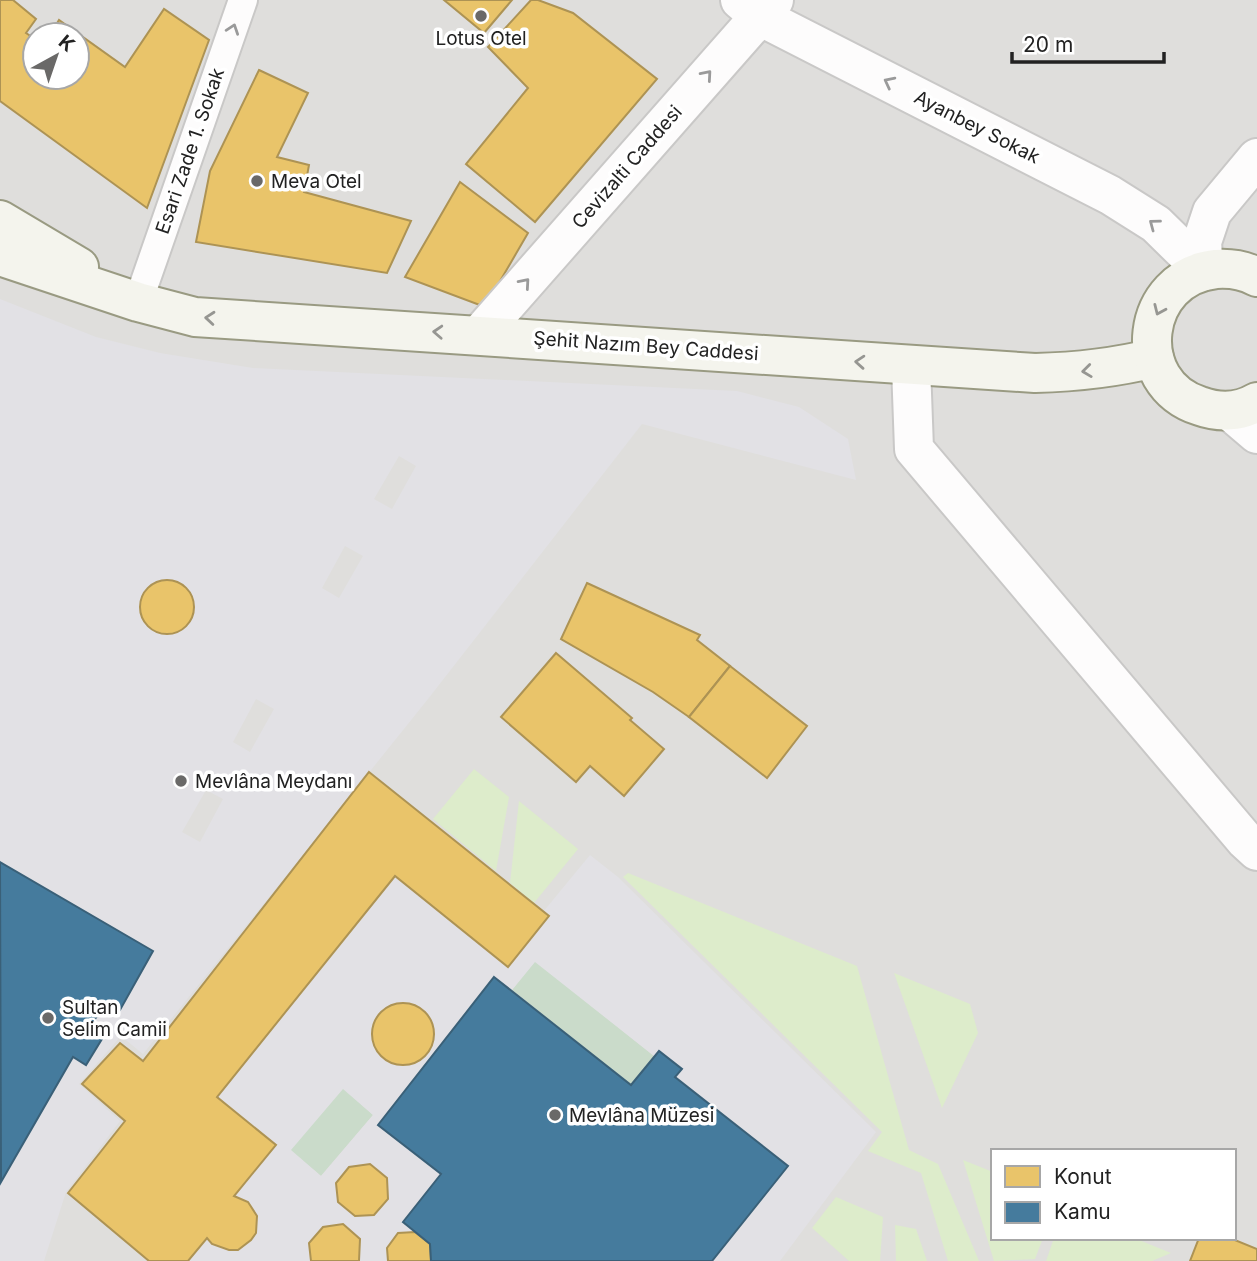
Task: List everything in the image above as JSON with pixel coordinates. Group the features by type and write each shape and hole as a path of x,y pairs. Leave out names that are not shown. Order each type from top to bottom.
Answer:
{"main road":[{"path":"0,220 138,302"},
{"path":"0,256 138,302"},
{"path":"1250,415 1210,410 1191,404 1183,398 1162,377 1154,358 1151,336 1156,314 1167,295 1183,280 1204,271 1226,268 1248,272 1257,277"},
{"name":"Şehit Nazım Bey Caddesi","path":"138,302 195,317 1035,373 1079,372 1154,358"}],"street":[{"name":"Ayanbey Sokak","path":"758,5 1110,195 1156,224 1204,271"},
{"name":"Cevizalti Caddesi","path":"480,334 758,5"},
{"path":"1204,271 1202,242 1212,212 1257,158"},
{"path":"911,366 914,449 1257,851"}],"lane":[{"name":"Esari Zade 1. Sokak","path":"138,302 243,0"}],"shaded area":[{"path":"0,0 1257,0 1257,1261 0,1261"},
{"name":"Mevlâna Meydanı","path":"0,299 96,337 160,353 253,368 737,391 799,407 848,439 856,480 642,424 428,699 143,1054 121,1036 79,1084 120,1121 66,1192 44,1261 0,1261 0,1181 73,1057 87,1065 105,1034 91,1026 105,1002 120,1010 153,951 0,862","holes":["399,456 416,466 392,509 374,499","345,546 363,556 339,598 322,588","166,580 182,585 189,591 194,607 188,624 173,634 154,632 147,626 139,609 143,592 158,581","256,699 274,709 250,752 233,742","206,790 223,799 200,842 182,832"]},
{"path":"590,855 618,877 876,1132 780,1261 712,1261 788,1165 675,1077 681,1069 659,1051 654,1056 535,962 512,990 494,977 441,1174 403,1221 415,1232 398,1233 387,1248 388,1261 359,1261 360,1239 343,1224 311,1261 188,1261 207,1238 213,1244 229,1250 238,1250 251,1240 256,1233 257,1216 248,1202 234,1196 275,1145 217,1097 395,876 508,967 549,916 543,912","holes":["398,1004 407,1004 422,1010 432,1024 430,1049 413,1064 397,1065 390,1062 374,1046 372,1030 378,1016","343,1089 373,1115 321,1176 291,1150","370,1164 387,1178 388,1199 374,1215 355,1216 338,1202 336,1183 349,1167"]}],"green space":[{"path":"474,769 509,797 496,871 433,819"},
{"path":"519,801 578,849 534,903 510,883"},
{"path":"628,873 857,966 909,1150 938,1164 979,1261 948,1261 921,1173 868,1151 882,1132 623,877"},
{"path":"535,961 654,1056 631,1085 512,990"},
{"path":"894,973 970,1004 978,1033 942,1108"},
{"path":"343,1088 373,1115 321,1176 290,1150"},
{"path":"963,1160 991,1171 991,1240 1042,1240 1035,1259 994,1261"},
{"path":"836,1197 883,1217 880,1261 849,1261 812,1228"},
{"path":"895,1225 916,1229 927,1261 896,1261"},
{"path":"1053,1240 1139,1240 1171,1253 1152,1261 1046,1261"}],"building: Konut":[{"path":"0,0 13,0 36,19 21,21 21,91 91,91 91,43 125,67 164,9 209,40 147,208 0,101"},
{"name":"Lotus Otel","path":"444,0 512,0 484,33"},
{"path":"531,0 573,13 657,79 535,222 466,164 528,88 488,47"},
{"name":"Meva Otel","path":"259,70 308,93 277,157 309,165 304,192 411,221 387,273 196,242 210,171"},
{"path":"460,182 528,233 485,307 405,277"},
{"path":"167,580 186,588 194,607 186,626 167,634 148,626 140,607 148,588"},
{"path":"587,583 700,635 697,640 730,666 689,717 653,692 561,639"},
{"path":"556,653 664,749 624,796 590,766 576,782 501,717"},
{"path":"730,666 807,726 767,778 689,717"},
{"path":"369,772 549,916 508,967 395,876 217,1097 276,1145 234,1196 248,1202 257,1216 256,1233 238,1250 212,1244 207,1238 188,1261 149,1261 68,1193 125,1121 82,1084 120,1043 143,1061"},
{"path":"403,1003 425,1012 434,1034 425,1056 403,1065 381,1056 372,1034 381,1012"},
{"path":"370,1164 387,1178 388,1199 374,1215 355,1216 338,1202 336,1183 349,1167"},
{"path":"343,1224 360,1239 359,1261 311,1261 309,1243 323,1227"},
{"path":"415,1232 430,1244 431,1261 388,1261 387,1248 398,1233"},
{"path":"1198,1240 1235,1240 1257,1249 1257,1261 1190,1261"}],"building: Kamu":[{"name":"Sultan Selim Camii","path":"0,862 153,951 120,1010 105,1002 91,1026 105,1034 86,1065 73,1057 1,1182"},
{"name":"Mevlâna Müzesi","path":"494,977 631,1085 659,1051 682,1069 675,1077 788,1166 712,1261 431,1261 430,1244 403,1222 441,1174 378,1125"}],"place":[{"name":"Lotus Otel","path":"481,16"},
{"name":"Meva Otel","path":"257,181"},
{"name":"Mevlâna Meydanı","path":"181,781"},
{"name":"Sultan Selim Camii","path":"48,1018"},
{"name":"Mevlâna Müzesi","path":"555,1115"}]}
